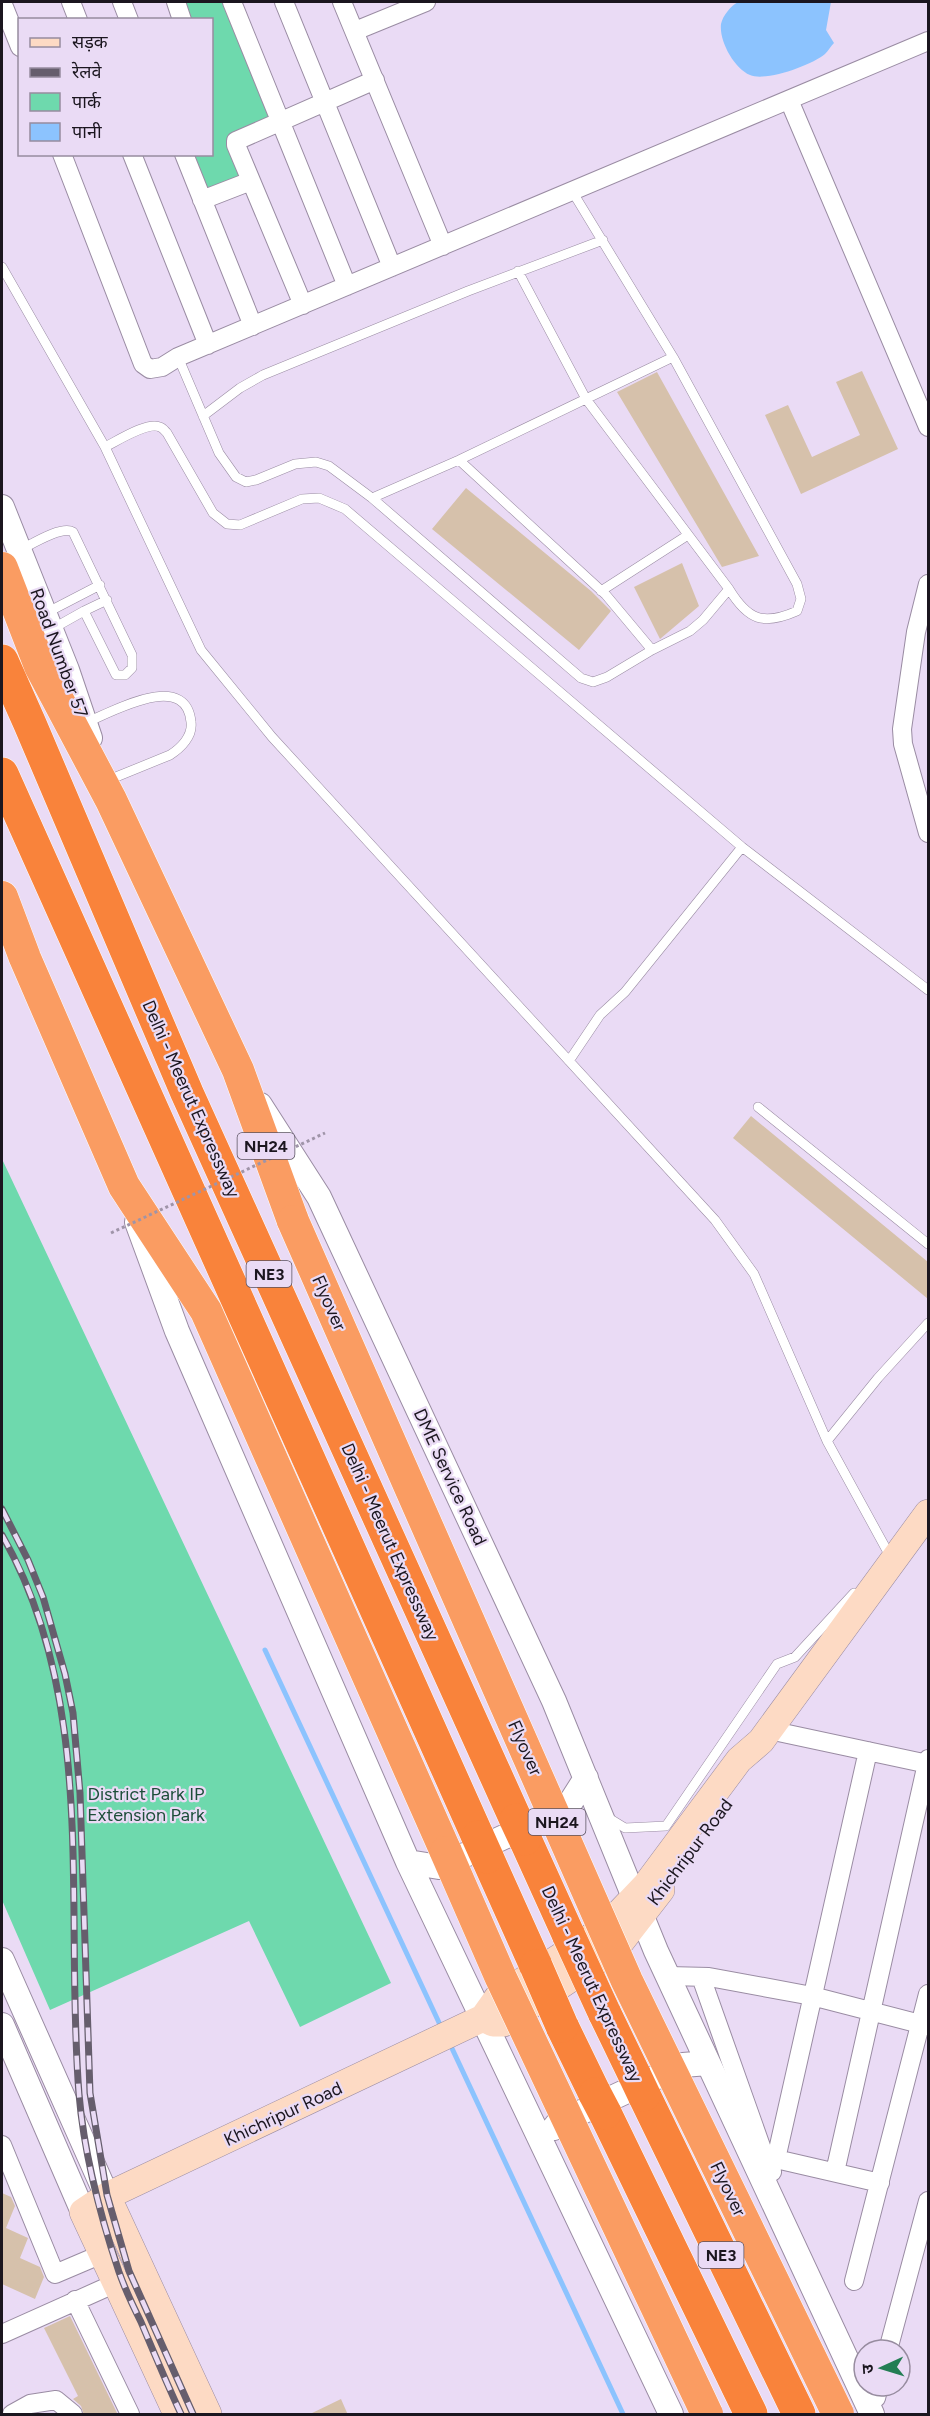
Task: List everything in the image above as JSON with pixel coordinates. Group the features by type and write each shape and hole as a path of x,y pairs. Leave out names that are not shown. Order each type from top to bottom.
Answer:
{"highway":[{"name":"Flyover","path":"11,559 40,666 107,791 238,1070 293,1221 627,1981 838,2415"},
{"name":"Delhi - Meerut Expressway","path":"2,661 187,1093 520,1829 604,2012 799,2415"},
{"name":"NE3","path":"2,774 562,2026 751,2415"},
{"path":"2,897 13,950 124,1186 206,1311 501,1978 707,2415"}],"main road":[{"name":"Khichripur Road","path":"83,2212 107,2196 483,2018 498,1997 637,1907 646,1885 739,1760 765,1736 928,1513"},
{"path":"107,2196 208,2415"},
{"path":"83,2212 177,2415"}],"street":[{"path":"2,2 18,42"},
{"path":"71,2 77,18"},
{"path":"122,2 128,18"},
{"path":"176,2 181,18"},
{"path":"232,2 347,286"},
{"path":"284,2 392,267"},
{"path":"342,2 443,246"},
{"path":"355,31 426,2"},
{"path":"63,156 143,364 150,369 162,367 178,357 928,41"},
{"path":"303,305 236,141 375,80"},
{"path":"789,100 928,427"},
{"path":"133,156 208,345"},
{"path":"185,156 253,326"},
{"path":"202,200 251,181"},
{"name":"Road Number 57","path":"2,507 11,559 48,621 107,791"},
{"path":"928,589 916,633 902,729 903,744 928,833"},
{"name":"DME Service Road","path":"238,1070 319,1197 549,1690 637,1907 708,2063 852,2352"},
{"path":"124,1186 177,1331 408,1862 671,2415"},
{"path":"765,1736 928,1762 835,2172"},
{"path":"770,2155 812,1996 868,1751"},
{"path":"408,1862 439,1868 567,1808 586,1778"},
{"path":"2,1960 107,2196"},
{"path":"668,1976 701,1977 812,1996 925,2025"},
{"path":"701,1977 770,2155 852,2345"},
{"path":"854,2281 925,2025 928,1994"},
{"path":"2,2025 83,2212"},
{"path":"542,2142 558,2123 683,2065 708,2063"},
{"path":"4,2154 55,2274 102,2254"},
{"path":"770,2155 880,2183"},
{"path":"891,2338 928,2201"},
{"path":"2,2334 116,2283"},
{"path":"75,2300 130,2415"},
{"path":"875,2398 884,2415"},
{"path":"12,2415 30,2404 56,2400 73,2415"}],"lane":[{"path":"518,271 586,399 729,589 740,608 753,617 768,619 797,611 801,599 797,584 773,538 673,357 572,192"},
{"path":"203,416 240,388 262,375 518,271 603,240"},
{"path":"2,267 105,447 201,650 272,737 715,1220 754,1274 827,1441 893,1561"},
{"path":"178,357 219,453 236,477 246,482 295,464 316,462 329,466 372,498 581,678 593,682 607,677 652,650 690,631 703,620 729,589"},
{"path":"372,498 459,460 673,357"},
{"path":"105,447 143,428 160,426 167,433 213,513 227,524 240,525 302,499 319,498 345,509 742,847 928,990"},
{"path":"459,460 601,591 652,650"},
{"path":"11,559 62,530 70,530 77,538 132,655 132,668 125,675 119,676 113,671 84,611"},
{"path":"601,591 688,535"},
{"path":"48,621 100,585"},
{"path":"48,621 84,611 107,600"},
{"path":"85,723 143,699 170,695 179,699 191,718 192,728 179,749 107,791"},
{"path":"569,1062 600,1015 625,992 742,847"},
{"path":"758,1107 928,1244"},
{"path":"827,1441 878,1378 928,1323"},
{"path":"600,1813 625,1828 666,1826 777,1664 795,1657 854,1593"}],"path":[{"path":"111,1233 325,1133"}],"green space":[{"path":"180,2 228,2 277,120 231,139 247,178 204,195 187,156 213,156 213,18 188,18"},
{"name":"District Park IP Extension Park","path":"2,1159 391,1983 300,2027 249,1921 50,2010 2,1900"}],"water":[{"path":"738,2 831,2 826,30 834,43 825,54 800,67 767,76 750,75 733,60 722,38 721,24 724,17"}],"building":[{"path":"862,371 898,449 801,494 765,415 788,405 812,457 860,435 836,382"},
{"path":"657,372 759,556 722,567 617,392"},
{"path":"466,488 591,591 611,611 579,650 432,529"},
{"path":"682,563 699,606 660,639 634,587"},
{"path":"751,1116 928,1262 928,1299 733,1138"},
{"path":"2,2193 11,2197 15,2206 6,2228 28,2238 20,2258 40,2267 44,2277 35,2299 2,2284"},
{"path":"70,2316 118,2415 84,2415 81,2406 73,2399 78,2396 44,2328"},
{"path":"341,2399 348,2415 308,2415"}],"waterway":[{"path":"265,1650 442,2029"},
{"path":"449,2042 623,2414"}],"railway":[{"path":"2,1509 28,1560 43,1597 65,1674 73,1713 80,1793 90,2093 107,2195 129,2271 193,2414"},
{"path":"2,1535 33,1600 53,1668 65,1737 74,1880 75,2023 79,2094 89,2162 105,2229 119,2272 181,2414"}]}
